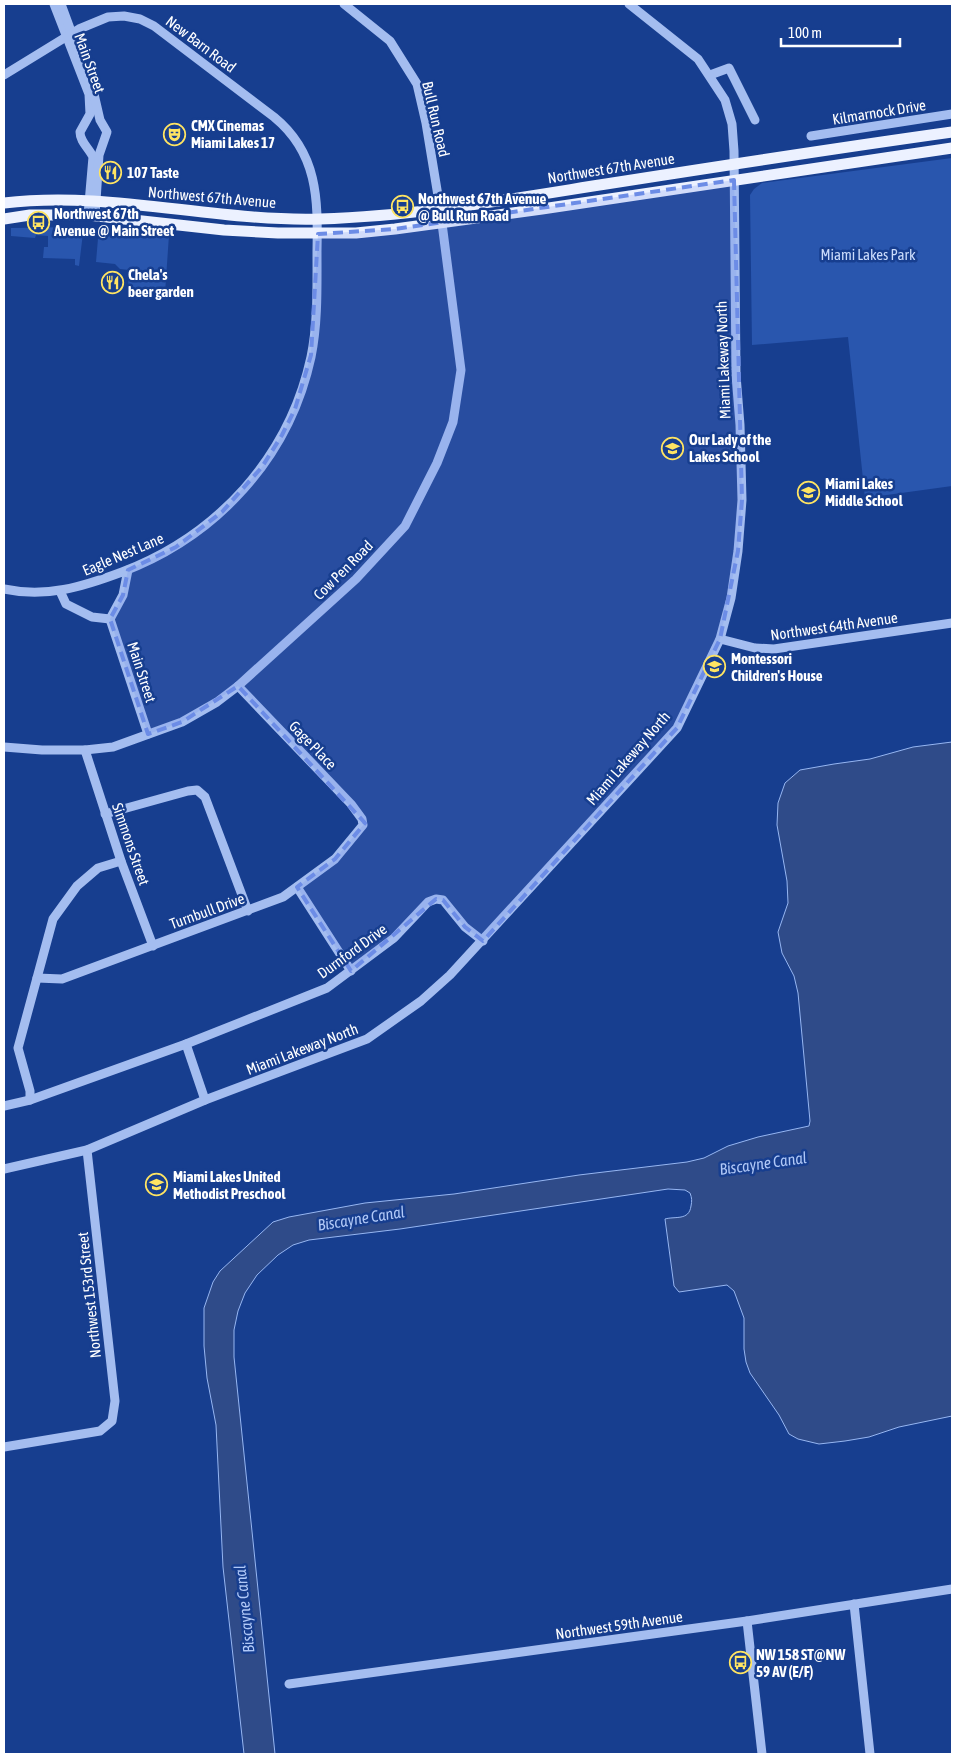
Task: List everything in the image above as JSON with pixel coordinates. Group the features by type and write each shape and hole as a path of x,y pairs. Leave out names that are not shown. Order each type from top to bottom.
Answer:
{"main road":[{"name":"Northwest 67th Avenue","path":"4,203 57,199 232,215 318,219 378,216 952,132"},
{"path":"905,138 908,154"},
{"name":"Northwest 67th Avenue","path":"4,219 45,215 91,216 224,230 318,234 366,232 442,223 952,148"}],"street":[{"name":"Main Street","path":"54,4 92,86 98,113 107,132 99,155 91,216"},
{"name":"Main Street","path":"61,4 69,35 89,94 90,114 80,132 82,141 93,157 93,201"},
{"name":"Bull Run Road","path":"344,4 390,41 417,84 426,123 440,208"},
{"name":"Miami Lakeway North","path":"4,1169 87,1150 205,1100 367,1039 420,1001 450,975 676,728 720,639 731,598 738,552 742,500 736,375 732,124 725,100 698,59 629,4"},
{"name":"New Barn Road","path":"4,75 69,35 108,16 140,19 168,36 274,117 289,132 302,150 312,174 318,219"},
{"path":"710,75 729,68 755,120"},
{"name":"Kilmarnock Drive","path":"811,136 952,114"},
{"name":"Cow Pen Road","path":"4,747 42,750 85,750 113,747 182,722 217,702 238,686 356,579 405,526 437,463 453,422 461,370 440,208"},
{"name":"Eagle Nest Lane","path":"4,589 28,592 60,591 92,583 128,570 176,547 222,512 262,467 282,436 295,409 311,355 316,321 318,219"},
{"path":"60,591 66,604 92,617 110,619 123,595 128,570"},
{"name":"Main Street","path":"110,619 148,734"},
{"name":"Northwest 64th Avenue","path":"720,639 760,649 782,649 952,623"},
{"name":"Gage Place","path":"238,686 351,804 362,819 363,825"},
{"name":"Simmons Street","path":"85,750 121,861 153,946"},
{"path":"105,814 197,790 205,797 248,911"},
{"name":"Turnbull Drive","path":"38,978 62,979 283,897 335,859 363,825"},
{"path":"30,1100 30,1091 18,1048 53,919 77,886 98,868 121,861"},
{"path":"297,887 351,971"},
{"name":"Durnford Drive","path":"4,1106 30,1100 186,1044 327,988 394,938 428,902 436,899 442,900 465,927 483,941"},
{"path":"186,1044 205,1100"},
{"name":"Northwest 153rd Street","path":"4,1447 100,1431 112,1421 115,1401 87,1150"},
{"name":"Northwest 59th Avenue","path":"289,1684 747,1621 952,1589"},
{"path":"854,1604 870,1754"},
{"path":"747,1621 762,1754"}],"highlighted area":[{"path":"734,180 742,500 738,551 720,639 677,728 483,941 465,927 443,900 436,899 351,971 297,887 335,859 365,823 238,686 182,722 148,734 110,619 123,595 128,570 176,547 222,512 262,467 282,435 295,409 311,355 318,234 395,229"}],"green space":[{"name":"Miami Lakes Park","path":"952,158 952,486 865,498 848,337 752,345 750,195 762,183"},
{"path":"81,227 83,233 79,266 75,265 75,259 43,258 44,247 48,247 48,236 36,235 35,238 11,236 11,228"},
{"path":"99,227 169,235 165,293 128,288 129,270 120,269 115,264 96,262"}],"water":[{"name":"Biscayne Canal","path":"952,742 952,1416 899,1427 869,1437 819,1444 798,1439 789,1434 779,1415 750,1373 744,1349 744,1318 734,1291 727,1285 679,1292 674,1286 665,1219 688,1214 692,1203 690,1193 685,1190 668,1189 400,1229 309,1240 293,1245 278,1255 257,1275 245,1293 238,1311 234,1330 234,1357 275,1754 244,1754 223,1567 216,1425 207,1378 204,1346 204,1308 213,1282 220,1271 273,1222 289,1217 365,1203 454,1194 579,1175 687,1162 704,1158 728,1146 758,1137 809,1126 798,993 794,976 782,953 778,932 788,903 787,881 777,825 778,803 785,783 800,770 870,759 913,747"}],"place":[{"name":"CMX Cinemas Miami Lakes 17","path":"175,134"},
{"name":"107 Taste","path":"111,172"},
{"name":"Northwest 67th Avenue @ Bull Run Road","path":"402,207"},
{"name":"Northwest 67th Avenue @ Main Street","path":"38,222"},
{"name":"Chela's beer garden","path":"112,283"},
{"name":"Our Lady of the Lakes School","path":"673,448"},
{"name":"Miami Lakes Middle School","path":"809,492"},
{"name":"Montessori Children's House","path":"715,667"},
{"name":"Miami Lakes United Methodist Preschool","path":"157,1185"},
{"name":"NW 158 ST@NW 59 AV (E/F)","path":"740,1663"}]}
